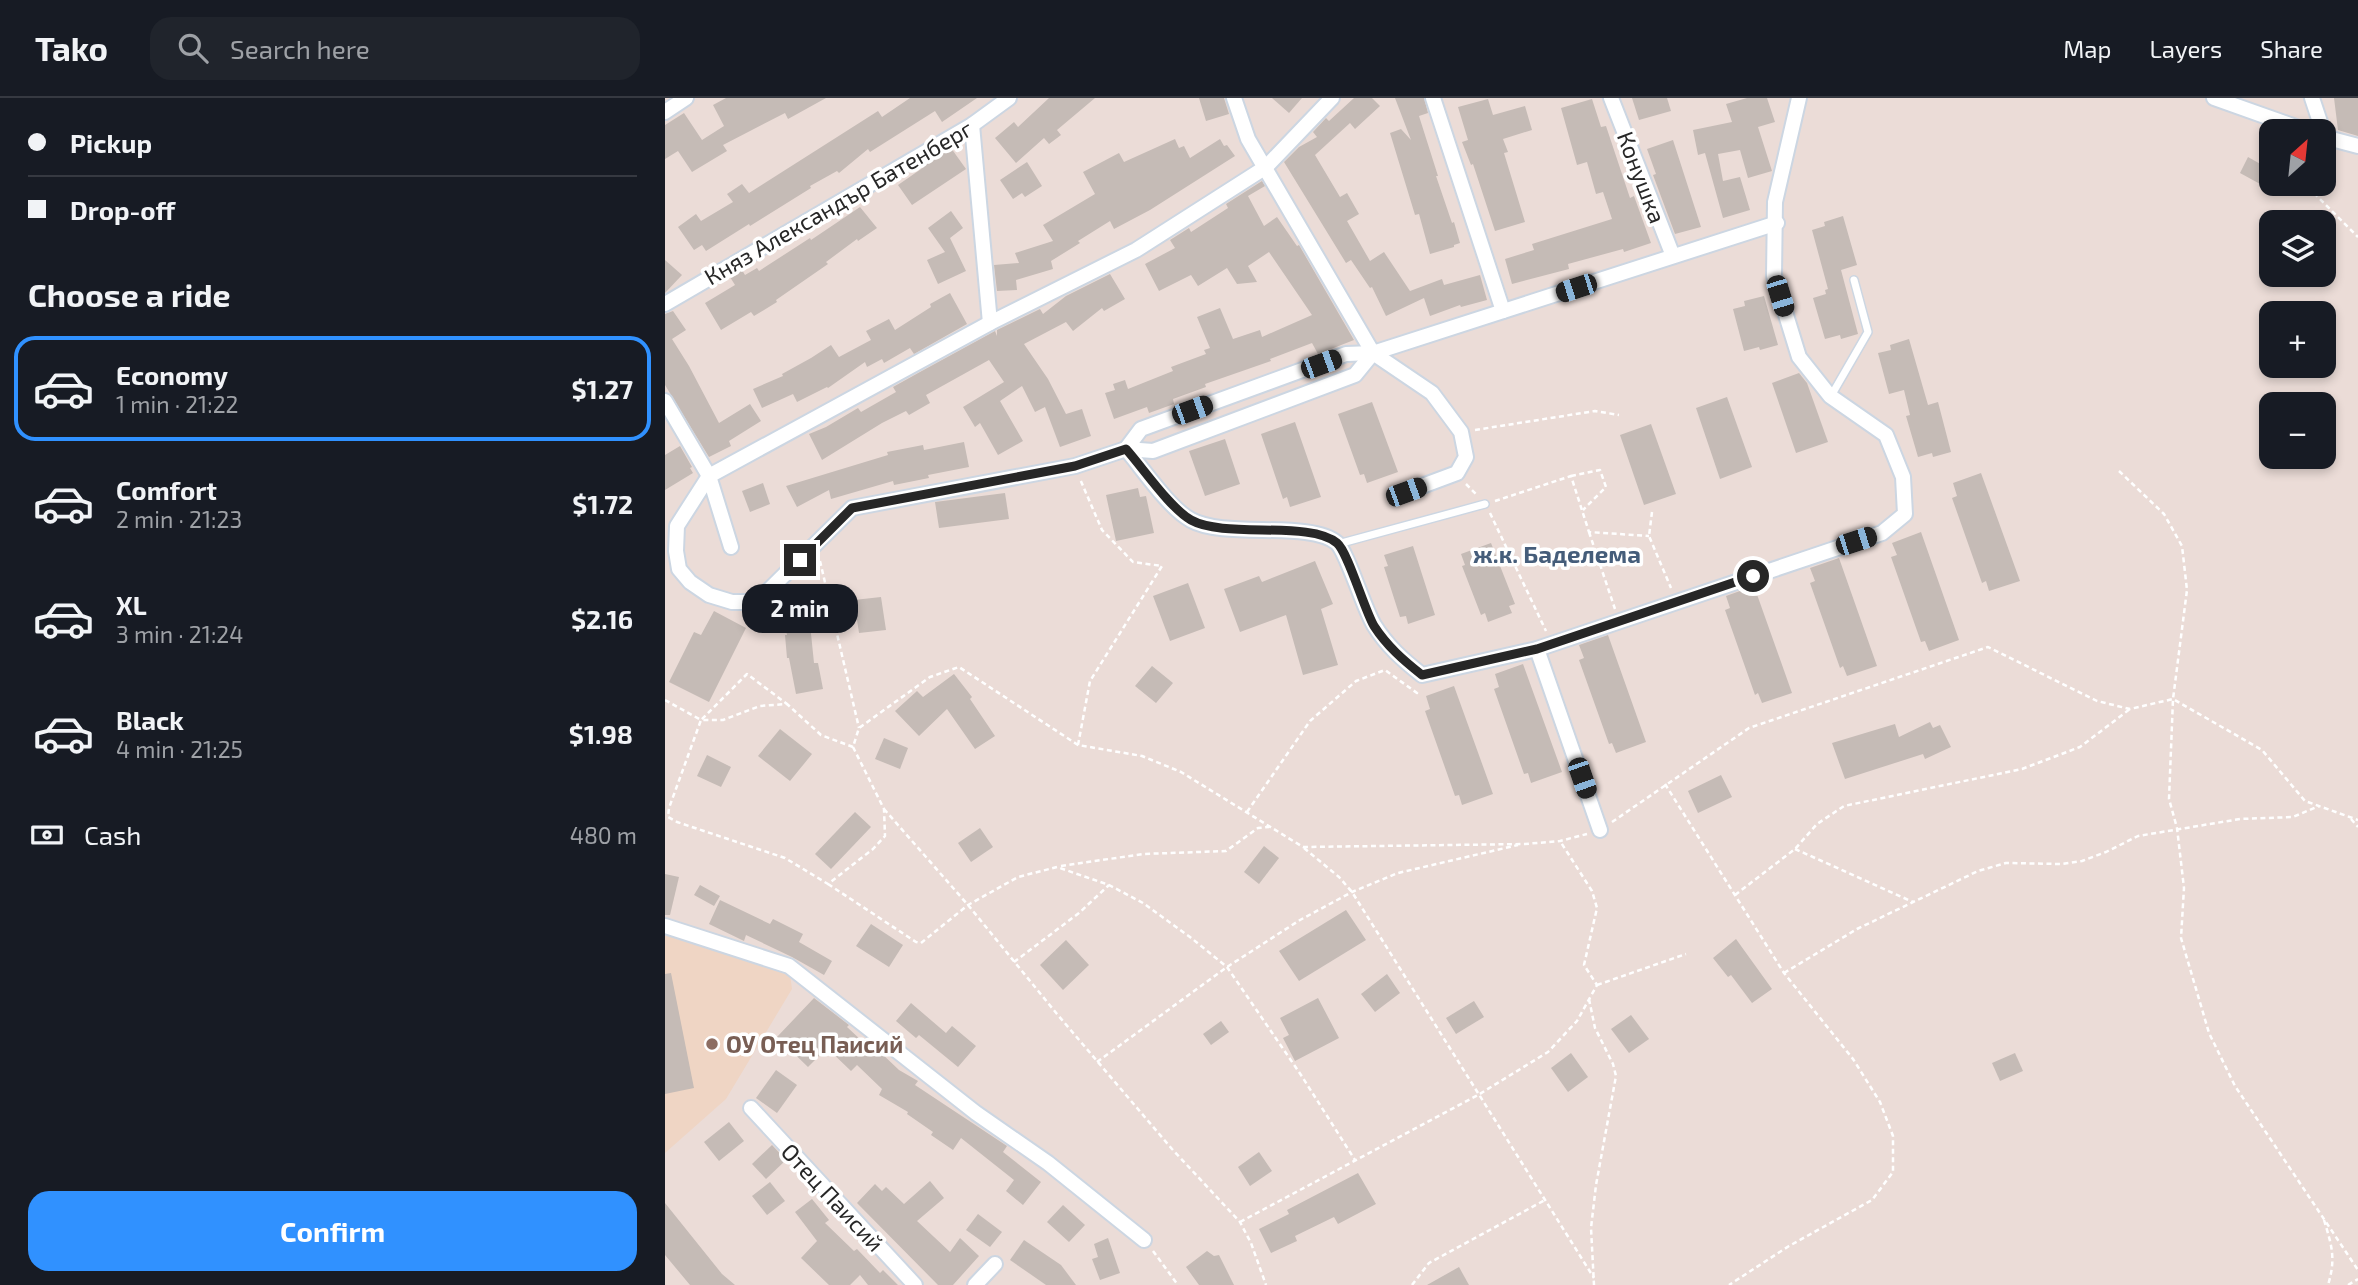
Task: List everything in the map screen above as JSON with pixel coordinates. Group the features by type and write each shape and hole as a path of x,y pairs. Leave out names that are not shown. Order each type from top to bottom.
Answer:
{"street":[{"path":"665,112 686,98"},
{"name":"Княз Александър Батенберг","path":"665,304 972,124 1009,98"},
{"path":"1234,98 1248,139 1373,353 1432,393 1461,432 1466,457 1457,474 1406,492"},
{"path":"1332,98 1266,167 1136,250 990,323 709,476 671,526 679,569 690,582 709,595 732,602 748,602 765,594 852,508 1075,466 1126,449 1153,451 1355,375 1373,353"},
{"path":"1433,98 1503,312"},
{"name":"Конушка","path":"1611,98 1673,257"},
{"path":"1126,449 1177,509 1192,520 1211,526 1320,534 1338,544 1373,624 1395,654 1422,675 1537,649 1882,533 1905,514 1903,477 1886,435 1830,396 1799,357 1773,276 1777,223 1775,202 1799,98"},
{"path":"2214,98 2273,119"},
{"path":"2312,98 2319,119"},
{"path":"972,124 990,323"},
{"path":"2336,139 2358,146"},
{"path":"1126,449 1141,429 1346,355 1373,353 1777,223"},
{"path":"665,401 709,476 731,547"},
{"path":"1537,649 1600,830"},
{"path":"665,926 789,966 976,1112 1048,1163 1144,1240"},
{"name":"Отец Паисий","path":"751,1108 915,1285"},
{"path":"975,1285 995,1264"}],"lane":[{"path":"1830,396 1868,332 1854,280"},
{"path":"1338,544 1485,504"}],"path":[{"path":"2317,196 2358,237"},
{"path":"1461,432 1595,411 1619,415"},
{"path":"1075,466 1102,530 1133,562 1162,566 1090,681 1078,744"},
{"path":"1485,504 1571,476 1600,470 1606,487 1582,511"},
{"path":"2119,471 2164,514 2182,546 2187,590 2173,699 2169,799 2177,828 2184,888 2181,938 2209,1033 2235,1086 2358,1270"},
{"path":"1457,474 1485,504 1552,643"},
{"path":"1571,476 1619,621"},
{"path":"1652,512 1649,536 1676,601"},
{"path":"1589,532 1649,536"},
{"path":"816,544 859,728 853,747"},
{"path":"1303,847 1525,844 1560,841 1600,830 1749,728 1988,648 2097,701 2130,709"},
{"path":"859,728 930,677 959,667 1078,744 1142,756 1181,772 1303,847 1339,877 1352,892 1594,1278"},
{"path":"1247,811 1310,721 1356,681 1385,670 1417,693 1422,675"},
{"path":"1266,1285 1251,1243 1240,1222 1097,1062 968,905 884,809 853,747 821,735 787,704 747,674 701,720 666,818 785,858 916,942 925,941 968,905 1018,877 1057,867 1143,854 1226,851 1258,828 1269,827"},
{"path":"1735,895 1795,849 1817,824 1844,806 2022,769 2080,747 2130,709 2173,699 2262,750 2305,801 2358,820"},
{"path":"665,701 701,720 723,720 759,706 787,704"},
{"path":"1665,784 1784,973 1853,1059 1880,1102 1893,1136 1893,1172 1873,1200 1789,1246 1730,1285"},
{"path":"1784,973 1857,929 1978,871 2006,863 2082,861 2138,836 2240,819 2293,817 2319,806"},
{"path":"828,884 873,849 885,836 884,809"},
{"path":"2348,817 2358,827"},
{"path":"1560,841 1592,891 1597,908 1584,965 1597,985"},
{"path":"1097,1062 1227,967 1300,920 1352,892 1398,873 1525,844"},
{"path":"1795,849 1913,902"},
{"path":"1057,867 1109,885 1143,904 1227,967 1355,1160"},
{"path":"1014,962 1079,913 1109,885"},
{"path":"1240,1222 1478,1095 1548,1052 1577,1021 1597,985 1686,954"},
{"path":"1589,999 1595,1028 1616,1076 1591,1228 1594,1285"},
{"path":"1412,1285 1429,1263 1545,1200"},
{"path":"2323,1217 2332,1245 2334,1265 2328,1285"},
{"path":"1144,1240 1178,1285"},
{"path":"2348,1285 2358,1279"}],"shaded area":[{"name":"ОУ Отец Паисий","path":"665,930 789,966 792,989 726,1099 665,1153"}],"building":[{"path":"726,98 826,98 788,119 785,113 723,145 727,151 692,172 678,151 665,159 665,125 684,113 702,140 724,126 713,105"},
{"path":"910,98 977,98 942,122 935,111 870,152 868,149 839,173 837,171 810,186 811,188 706,251 702,245 694,250 678,227 696,214 701,221 733,202 727,194 742,184 749,193 878,111 882,117"},
{"path":"1049,98 1095,98 1057,130 1061,135 1049,144 1044,138 1016,163 995,138 1014,122 1018,127"},
{"path":"1199,98 1224,98 1229,114 1206,121"},
{"path":"1272,98 1302,98 1289,113"},
{"path":"1354,98 1372,98 1380,106 1355,129 1350,123 1315,155 1340,197 1347,193 1359,214 1347,221 1370,261 1384,252 1410,291 1442,279 1444,285 1480,275 1487,300 1461,307 1460,305 1430,316 1424,298 1386,316 1372,287 1370,288 1351,260 1346,263 1284,162 1299,147 1317,137 1313,132 1326,118 1329,121"},
{"path":"1395,98 1424,98 1428,113 1419,116 1436,176 1460,243 1454,247 1430,254 1419,214 1415,215 1390,133 1401,129 1411,140"},
{"path":"1632,98 1667,98 1671,111 1639,120"},
{"path":"1747,98 1767,98 1775,122 1758,127 1772,171 1748,178 1740,150 1718,154 1723,181 1740,177 1750,210 1723,218 1705,153 1698,155 1693,130 1732,122 1726,104"},
{"path":"2334,98 2358,98 2358,136 2338,130"},
{"path":"1488,99 1493,115 1525,106 1532,130 1503,139 1508,152 1504,153 1525,222 1495,231 1473,164 1471,165 1462,142 1468,140 1458,107"},
{"path":"1592,99 1601,127 1606,126 1630,198 1634,196 1651,243 1624,252 1623,249 1568,264 1569,269 1512,284 1505,259 1534,250 1532,244 1612,219 1603,192 1596,194 1587,162 1577,165 1561,108"},
{"path":"1175,139 1179,148 1184,146 1190,158 1220,139 1235,156 1150,210 1114,229 1110,221 1051,261 1053,269 1016,280 1017,290 997,291 994,265 1019,263 1015,253 1053,241 1043,225 1095,194 1083,172 1119,153 1124,162"},
{"path":"1673,140 1701,227 1675,234 1653,175 1656,174 1647,149"},
{"path":"951,148 966,169 912,205 898,185 924,167 922,165"},
{"path":"2248,157 2259,163 2259,183 2240,173"},
{"path":"1027,162 1042,186 1025,197 1022,193 1013,199 1000,180"},
{"path":"1262,181 1265,186 1248,196 1264,226 1277,217 1297,246 1299,245 1354,340 1318,354 1312,343 1270,359 1271,361 1205,384 1206,387 1173,399 1174,404 1149,413 1147,407 1114,419 1105,393 1115,390 1113,384 1125,380 1128,389 1173,371 1171,367 1206,354 1204,350 1210,348 1197,317 1220,308 1233,339 1260,330 1262,337 1312,315 1269,252 1248,266 1257,282 1237,284 1227,268 1198,286 1191,275 1159,291 1145,264 1175,248 1170,240 1189,228 1191,232 1228,208 1226,204"},
{"path":"860,207 877,228 858,241 857,239 826,262 828,264 776,300 777,302 754,316 751,312 721,330 705,303 735,285 730,277 742,270 745,275 757,268 759,271"},
{"path":"951,211 963,228 950,238 966,271 938,284 927,260 945,252 928,228"},
{"path":"1843,216 1857,265 1841,270 1858,334 1841,339 1840,335 1825,339 1813,298 1826,294 1825,290 1828,289 1812,230 1825,226 1824,222"},
{"path":"665,260 682,275 665,293"},
{"path":"1110,274 1125,299 1104,311 1102,308 1073,331 1066,322 1024,344 1048,379 1066,414 1082,409 1091,436 1060,447 1045,407 1035,412 1022,386 1000,401 1023,441 998,455 980,423 975,427 963,407 1004,382 989,360 926,395 930,403 909,415 906,411 882,423 822,460 809,434 858,408 861,412 896,392 893,387 920,372 995,331 997,336 997,330 1040,309 1043,314 1066,296"},
{"path":"950,293 967,324 914,354 910,348 884,363 882,359 867,367 865,362 828,388 797,402 793,394 762,408 753,389 783,376 782,374 831,345 839,357 871,340 866,331 889,319 895,330"},
{"path":"1764,296 1778,345 1744,351 1733,309 1745,306 1744,301"},
{"path":"673,311 686,330 672,339 719,423 750,404 761,421 729,441 731,446 709,457 665,385 665,314"},
{"path":"1909,339 1928,405 1938,402 1951,452 1933,457 1932,453 1918,457 1906,416 1910,415 1904,390 1889,394 1878,353 1891,350 1890,345"},
{"path":"1799,373 1807,383 1828,442 1796,453 1772,383"},
{"path":"1727,397 1752,467 1720,479 1696,408"},
{"path":"1372,402 1398,472 1367,483 1364,474 1360,475 1338,414"},
{"path":"1295,422 1321,497 1290,507 1287,497 1283,499 1261,434"},
{"path":"1651,424 1676,494 1644,505 1620,435"},
{"path":"1225,439 1240,484 1205,496 1189,451"},
{"path":"964,442 969,467 928,475 929,478 894,485 893,481 831,499 829,490 797,507 786,486 888,455 887,452 923,445 924,450"},
{"path":"680,446 693,473 665,490 665,455"},
{"path":"1981,473 2020,581 1989,591 1986,581 1982,583 1952,498 1957,496 1953,483"},
{"path":"763,483 770,504 750,512 742,491"},
{"path":"1138,488 1140,497 1146,496 1154,533 1116,541 1106,495"},
{"path":"1005,493 1009,519 939,528 935,502"},
{"path":"1921,532 1959,640 1929,651 1925,641 1921,642 1891,557 1897,555 1892,543"},
{"path":"1491,543 1515,604 1509,606 1512,613 1488,622 1485,613 1481,615 1462,566 1465,565 1461,554"},
{"path":"1413,546 1435,615 1408,624 1406,616 1400,617 1384,567 1388,566 1384,555"},
{"path":"1839,558 1877,666 1847,676 1843,666 1840,668 1810,583 1815,581 1810,568"},
{"path":"1315,561 1333,604 1321,609 1338,665 1303,675 1286,615 1240,632 1224,589 1259,576 1262,582"},
{"path":"1188,583 1205,628 1170,641 1153,596"},
{"path":"813,585 818,612 809,614 814,663 818,663 823,689 796,694 787,658 787,635 780,597 793,594 792,589"},
{"path":"1754,586 1792,693 1762,703 1758,693 1755,695 1725,610 1730,608 1726,596"},
{"path":"881,597 886,630 859,633 854,600"},
{"path":"714,611 746,628 709,702 669,682 694,632 701,635"},
{"path":"1608,635 1646,742 1616,753 1612,743 1609,744 1579,660 1584,658 1579,645"},
{"path":"1523,664 1562,772 1531,783 1528,773 1524,774 1494,689 1499,687 1495,674"},
{"path":"1152,666 1173,683 1156,703 1135,686"},
{"path":"954,674 972,697 970,699 995,736 975,749 947,709 919,736 895,711 917,691 923,697"},
{"path":"1454,686 1493,794 1462,805 1459,795 1455,796 1425,711 1430,709 1426,696"},
{"path":"1930,722 1933,728 1940,725 1951,747 1925,759 1923,754 1845,779 1832,743 1895,724 1899,737"},
{"path":"780,729 812,754 790,781 758,756"},
{"path":"884,738 908,748 900,769 875,759"},
{"path":"707,755 731,767 721,787 697,776"},
{"path":"1721,775 1732,797 1698,813 1688,791"},
{"path":"855,812 871,827 831,869 815,854"},
{"path":"980,828 993,847 971,862 958,843"},
{"path":"1264,846 1279,858 1259,884 1244,872"},
{"path":"665,874 679,877 670,915 665,915"},
{"path":"700,885 720,896 714,906 694,895"},
{"path":"720,900 770,924 773,919 803,934 799,942 832,961 824,975 746,935 744,941 709,924"},
{"path":"1346,910 1366,940 1299,981 1279,951"},
{"path":"871,924 903,945 889,967 856,946"},
{"path":"1736,939 1772,989 1752,1003 1731,975 1728,977 1713,958"},
{"path":"1066,940 1089,965 1063,990 1040,965"},
{"path":"671,973 694,1088 665,1094 665,974"},
{"path":"1387,974 1400,993 1375,1012 1361,994"},
{"path":"814,998 849,1025 847,1027 876,1054 879,1051 899,1070 918,1081 915,1085 1007,1146 1003,1152 1041,1182 1023,1205 1006,1191 1014,1180 961,1138 953,1150 931,1135 933,1132 907,1114 908,1112 879,1095 882,1089 857,1065 851,1071 827,1048 808,1067 777,1037"},
{"path":"1318,998 1339,1038 1295,1061 1283,1038 1289,1035 1280,1018"},
{"path":"1474,1001 1484,1017 1456,1034 1446,1018"},
{"path":"911,1003 946,1033 952,1026 976,1046 958,1067 919,1035 916,1038 896,1021"},
{"path":"1631,1015 1649,1039 1629,1053 1611,1029"},
{"path":"1221,1021 1229,1032 1211,1045 1203,1034"},
{"path":"1571,1053 1588,1077 1568,1092 1551,1068"},
{"path":"2015,1053 2023,1071 2000,1081 1992,1063"},
{"path":"776,1070 797,1085 777,1113 756,1098"},
{"path":"729,1122 744,1141 719,1161 704,1142"},
{"path":"772,1145 786,1160 766,1179 752,1164"},
{"path":"1259,1152 1272,1171 1250,1186 1238,1167"},
{"path":"1358,1173 1376,1204 1338,1224 1334,1217 1295,1236 1297,1241 1271,1253 1259,1229 1289,1214 1287,1210"},
{"path":"930,1181 944,1198 917,1221 950,1252 960,1238 979,1256 953,1285 938,1285 857,1203 875,1184 882,1191 886,1187 904,1204"},
{"path":"770,1182 785,1201 767,1215 752,1196"},
{"path":"812,1199 829,1220 825,1223 854,1251 857,1249 880,1273 883,1270 898,1285 868,1285 860,1275 850,1285 829,1285 801,1258 817,1241 795,1212"},
{"path":"665,1203 722,1274 735,1285 690,1285 665,1255"},
{"path":"1063,1205 1085,1225 1069,1242 1047,1222"},
{"path":"978,1214 1002,1232 990,1247 966,1230"},
{"path":"1108,1238 1120,1273 1100,1280 1092,1259 1098,1257 1094,1244"},
{"path":"1024,1240 1061,1265 1076,1285 1046,1285 1010,1260"},
{"path":"1207,1251 1214,1256 1219,1255 1234,1285 1199,1285 1186,1267"},
{"path":"1459,1267 1469,1285 1427,1285"}],"place":[{"name":"ОУ Отец Паисий","path":"712,1044"}],"district":[{"name":"ж.к. Баделема","path":"1557,553"}],"route":[{"path":"800,560 852,508 1075,466 1126,449 1177,509 1192,520 1211,526 1320,534 1338,544 1373,624 1395,654 1422,675 1537,649 1753,576"}]}
